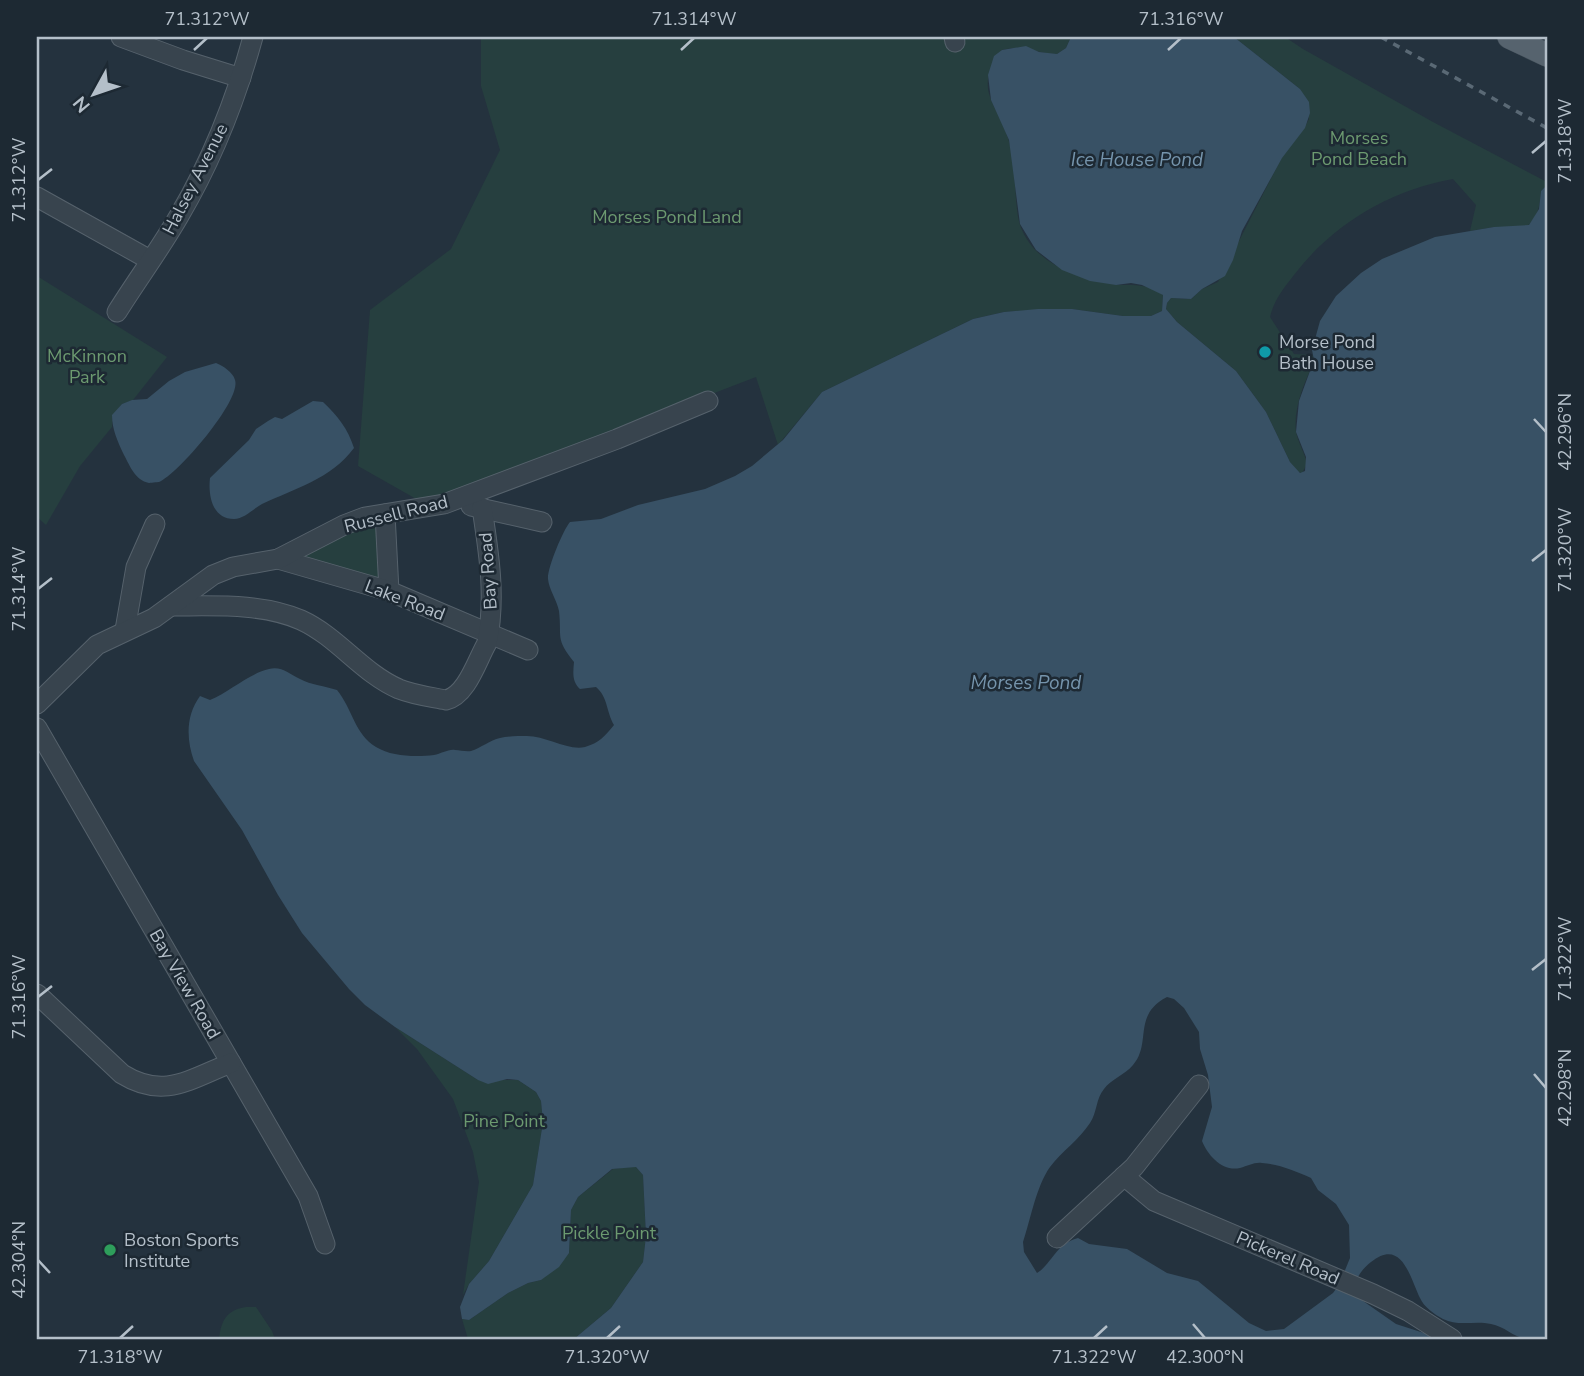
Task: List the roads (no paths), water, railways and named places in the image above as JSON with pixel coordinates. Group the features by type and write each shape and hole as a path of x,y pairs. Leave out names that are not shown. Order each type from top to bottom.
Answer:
{"main road":[{"path":"1509,37 1547,55"}],"street":[{"path":"121,37 241,78"},
{"name":"Halsey Avenue","path":"117,312 194,188 222,128 253,37"},
{"path":"37,197 150,260"},
{"name":"Russell Road","path":"37,704 97,645 154,618 213,575 233,567 278,559 344,525 450,501 617,439 708,401"},
{"path":"450,501 542,522"},
{"name":"Bay Road","path":"173,606 225,606 290,616 331,638 359,662 397,688 446,700 454,698 463,688 488,643 493,602 482,508"},
{"path":"385,514 389,591"},
{"path":"125,630 136,567 155,524"},
{"name":"Lake Road","path":"278,559 389,591 528,650"},
{"name":"Bay View Road","path":"37,728 308,1196 325,1244"},
{"path":"37,993 122,1074 134,1081 167,1088 231,1063"},
{"path":"1057,1238 1142,1158 1199,1085"},
{"name":"Pickerel Road","path":"1124,1176 1143,1194 1166,1207 1358,1287 1408,1311 1452,1339"}],"water":[{"name":"Morses Pond","path":"1071,37 1234,37 1300,89 1309,102 1310,113 1305,128 1282,158 1242,231 1225,276 1202,289 1191,299 1171,298 1166,309 1177,322 1236,371 1266,412 1290,462 1300,473 1305,471 1306,457 1296,432 1299,401 1314,360 1312,350 1320,321 1336,296 1361,273 1382,259 1435,237 1494,227 1529,225 1539,209 1541,191 1547,185 1547,1339 1521,1338 1491,1324 1455,1323 1443,1319 1424,1304 1403,1263 1390,1254 1364,1268 1356,1280 1353,1294 1396,1324 1427,1334 1433,1339 574,1339 611,1308 643,1262 646,1236 643,1175 636,1167 612,1169 578,1197 571,1210 569,1253 559,1267 541,1280 508,1293 469,1320 462,1319 460,1307 469,1284 489,1261 533,1185 543,1122 541,1101 536,1092 518,1080 507,1079 488,1084 478,1080 395,1027 365,1005 349,989 302,933 242,830 194,761 189,727 195,703 200,696 210,700 254,674 278,669 309,683 337,690 369,742 382,750 405,756 434,755 452,750 471,751 496,739 510,736 534,737 578,748 601,739 614,725 600,691 596,687 580,689 576,683 573,674 574,662 562,642 559,611 548,579 556,550 570,522 601,519 638,505 705,489 735,476 752,466 783,440 822,392 973,319 1004,312 1038,309 1072,309 1123,316 1151,316 1162,311 1163,295 1142,285 1090,281 1062,270 1036,250 1020,224 1009,140 991,100 988,75 994,56 1002,50 1026,46 1039,52 1057,54 1066,48","holes":["1167,997 1174,999 1184,1008 1199,1032 1212,1107 1202,1141 1208,1152 1217,1162 1228,1168 1240,1168 1256,1163 1268,1164 1311,1178 1318,1190 1336,1204 1349,1225 1350,1258 1339,1285 1333,1293 1284,1329 1266,1331 1249,1323 1198,1281 1167,1273 1127,1249 1089,1244 1078,1238 1059,1249 1037,1273 1024,1252 1023,1242 1045,1175 1090,1123 1104,1089 1133,1065 1141,1048 1150,1012"]},
{"path":"216,363 230,372 235,380 229,403 219,419 193,452 168,476 159,482 149,483 140,479 131,468 120,445 114,431 112,415 122,404 147,399 185,372"},
{"path":"313,401 323,402 346,429 354,448 345,459 323,475 241,517 227,518 216,511 211,498 210,478 249,440 256,429 275,417 282,419"}],"railway":[{"path":"1381,37 1547,128"}],"place":[{"name":"Morse Pond Bath House","path":"1265,352"},
{"name":"Boston Sports Institute","path":"110,1250"}],"park label":[{"name":"Morses Pond Beach","path":"1359,148"},
{"name":"Morses Pond Land","path":"667,217"},
{"name":"McKinnon Park","path":"87,366"},
{"name":"Pine Point","path":"504,1121"},
{"name":"Pickle Point","path":"609,1233"}],"water label":[{"name":"Ice House Pond","path":"1137,160"}]}
